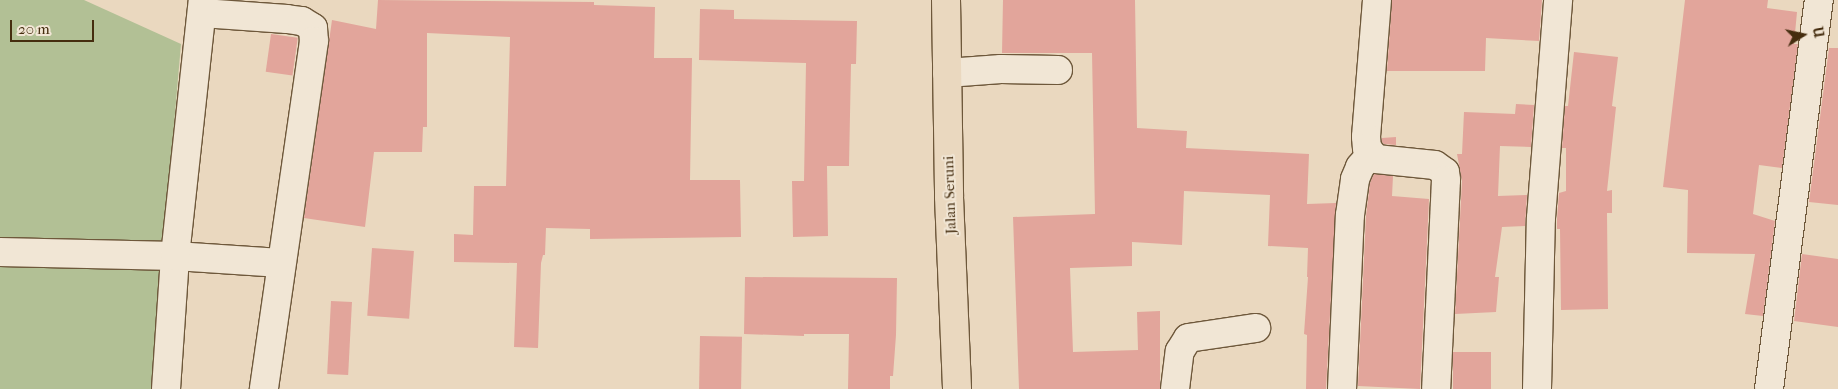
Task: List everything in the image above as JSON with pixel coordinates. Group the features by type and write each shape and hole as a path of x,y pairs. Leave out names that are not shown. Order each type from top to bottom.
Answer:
{"main road":[{"name":"Jalan Seruni","path":"946,0 949,197 957,389"}],"street":[{"path":"1377,0 1366,137 1367,148 1376,160 1435,165 1445,172 1436,389"},
{"path":"1537,389 1541,218 1558,0"},
{"path":"1769,389 1819,0"},
{"path":"166,389 175,256 203,6 287,19 302,22 313,28 314,42 264,389"},
{"path":"947,73 990,70 1058,70"},
{"path":"1342,389 1355,179 1360,167 1371,154"},
{"path":"0,252 175,256 281,264"},
{"path":"1175,389 1180,351 1188,338 1256,328"}],"green space":[{"path":"0,0 84,0 181,44 151,389 0,389"}],"building":[{"path":"378,0 594,2 594,5 655,7 654,58 692,58 690,180 740,180 741,237 590,239 590,229 546,228 545,255 543,255 541,263 538,348 514,347 517,263 454,262 454,234 473,235 474,186 506,186 510,37 427,33 427,127 423,127 422,152 374,152 365,227 304,218 332,20 376,29"},
{"path":"1003,0 1135,0 1137,128 1187,131 1186,148 1309,154 1307,204 1336,203 1326,389 1306,389 1307,335 1304,334 1308,248 1268,246 1270,195 1184,191 1182,245 1132,242 1132,266 1070,268 1073,352 1138,350 1137,312 1160,311 1160,389 1019,389 1013,217 1095,214 1092,53 1002,53"},
{"path":"1392,0 1542,0 1539,41 1486,38 1485,71 1387,71"},
{"path":"1685,0 1768,0 1767,8 1797,12 1794,44 1798,44 1782,168 1759,165 1753,214 1775,221 1763,316 1745,314 1755,254 1687,253 1688,190 1663,187"},
{"path":"700,9 734,10 734,19 857,21 856,64 851,64 849,166 827,166 828,236 793,237 792,181 804,181 806,63 699,60"},
{"path":"271,34 298,38 292,75 266,72"},
{"path":"1829,48 1838,48 1838,205 1809,202"},
{"path":"1574,52 1618,57 1612,106 1616,107 1607,191 1612,190 1612,213 1607,213 1608,309 1561,310 1560,229 1557,229 1557,219 1559,193 1566,191 1566,148 1562,148 1565,106 1568,106"},
{"path":"1516,104 1534,105 1531,147 1500,146 1498,196 1527,195 1525,226 1502,227 1495,277 1499,277 1496,312 1455,314 1462,181 1457,154 1462,154 1464,112 1515,114"},
{"path":"1396,137 1396,145 1384,144 1382,142 1382,138"},
{"path":"1374,174 1393,176 1392,196 1429,199 1420,389 1358,386 1366,216 1370,183"},
{"path":"372,248 414,251 409,319 367,316"},
{"path":"1802,254 1838,259 1838,327 1794,321"},
{"path":"745,277 897,278 896,335 893,376 890,376 890,389 848,389 849,334 804,334 804,336 744,334"},
{"path":"331,301 352,302 348,375 327,374"},
{"path":"700,336 742,337 741,389 699,389"},
{"path":"1453,352 1491,352 1491,389 1453,389"}]}
